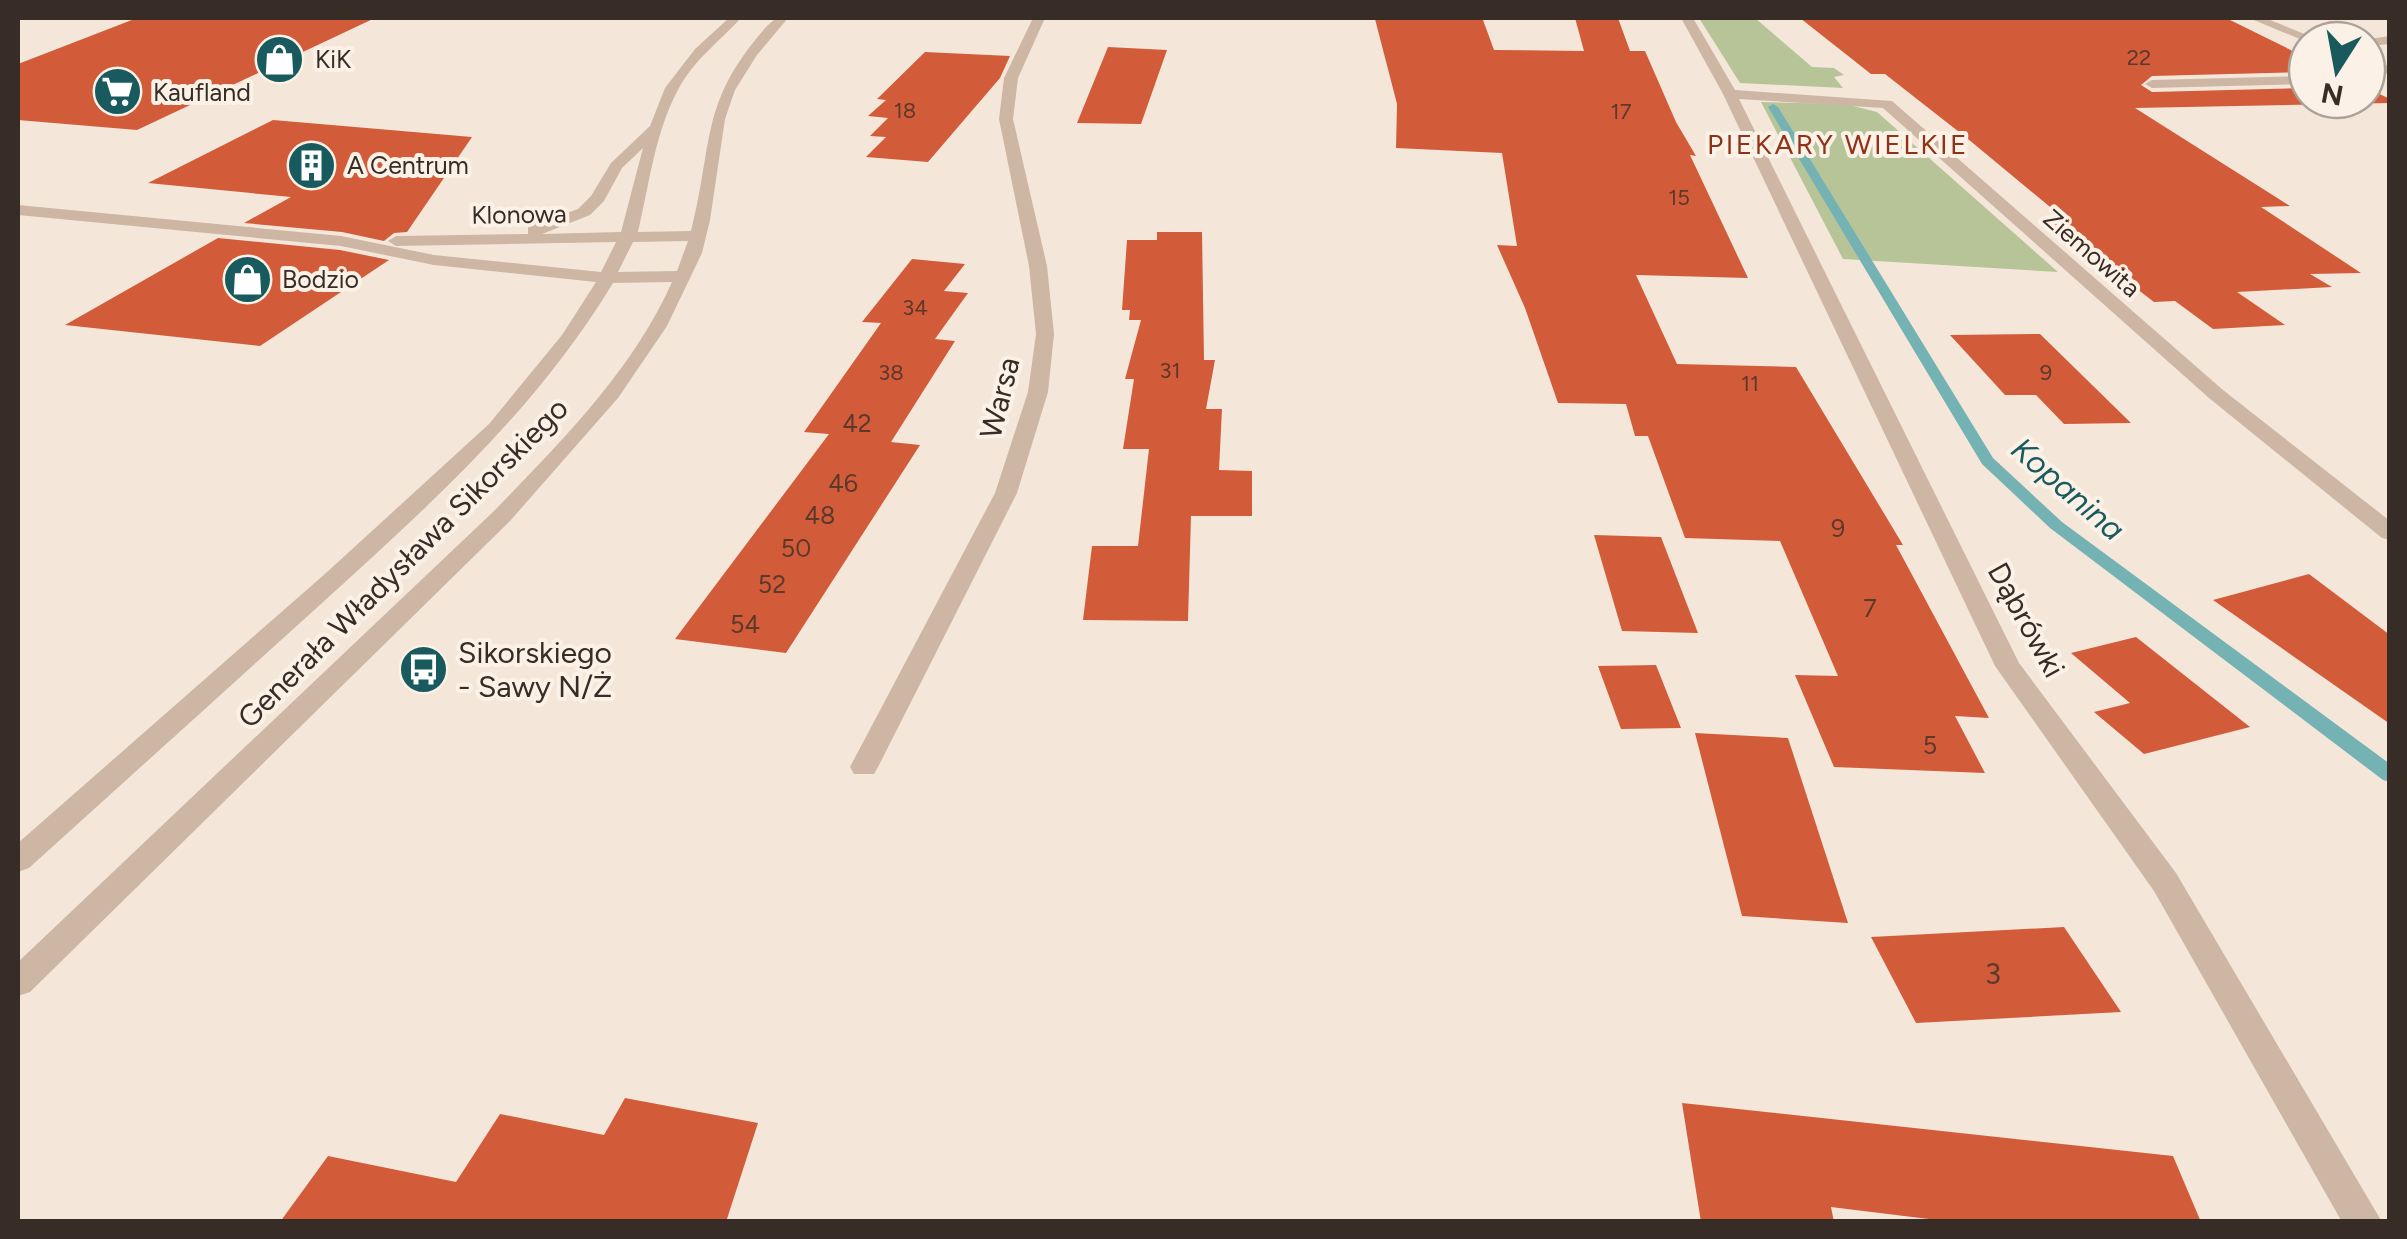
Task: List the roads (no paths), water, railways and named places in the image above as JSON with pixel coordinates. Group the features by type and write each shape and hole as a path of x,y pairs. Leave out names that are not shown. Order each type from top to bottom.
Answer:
{"street":[{"name":"Generała Władysława Sikorskiego","path":"18,860 484,440 570,338 607,278 627,238 656,128 672,88 699,52 735,18"},
{"name":"Generała Władysława Sikorskiego","path":"18,982 554,462 634,360 683,276 698,236 726,94 761,39 782,18"},
{"name":"Warsa","path":"864,767 1006,493 1038,392 1044,334 1038,266 1006,119 1011,78 1039,18"},
{"name":"Dąbrówki","path":"1687,18 1730,94 2008,666 2165,882 2363,1222"},
{"path":"2255,18 2287,30"},
{"path":"2152,84 2287,81"},
{"name":"Ziemowita","path":"1730,94 1888,104 2216,394 2390,534"},
{"path":"508,240 584,212 598,198 616,166 656,128"},
{"name":"Klonowa","path":"18,210 341,241 698,236"},
{"name":"Klonowa","path":"341,241 434,260 607,278 683,276"}],"waterway":[{"name":"Kopanina","path":"1773,107 1987,461 2056,525 2390,775"}],"place":[{"name":"KiK","path":"280,59"},
{"name":"Kaufland","path":"118,92"},
{"name":"A Centrum","path":"312,165"},
{"name":"Bodzio","path":"247,279"},
{"name":"Sikorskiego - Sawy N/Ż","path":"423,670"}],"district":[{"name":"PIEKARY WIELKIE","path":"1838,144"}]}
